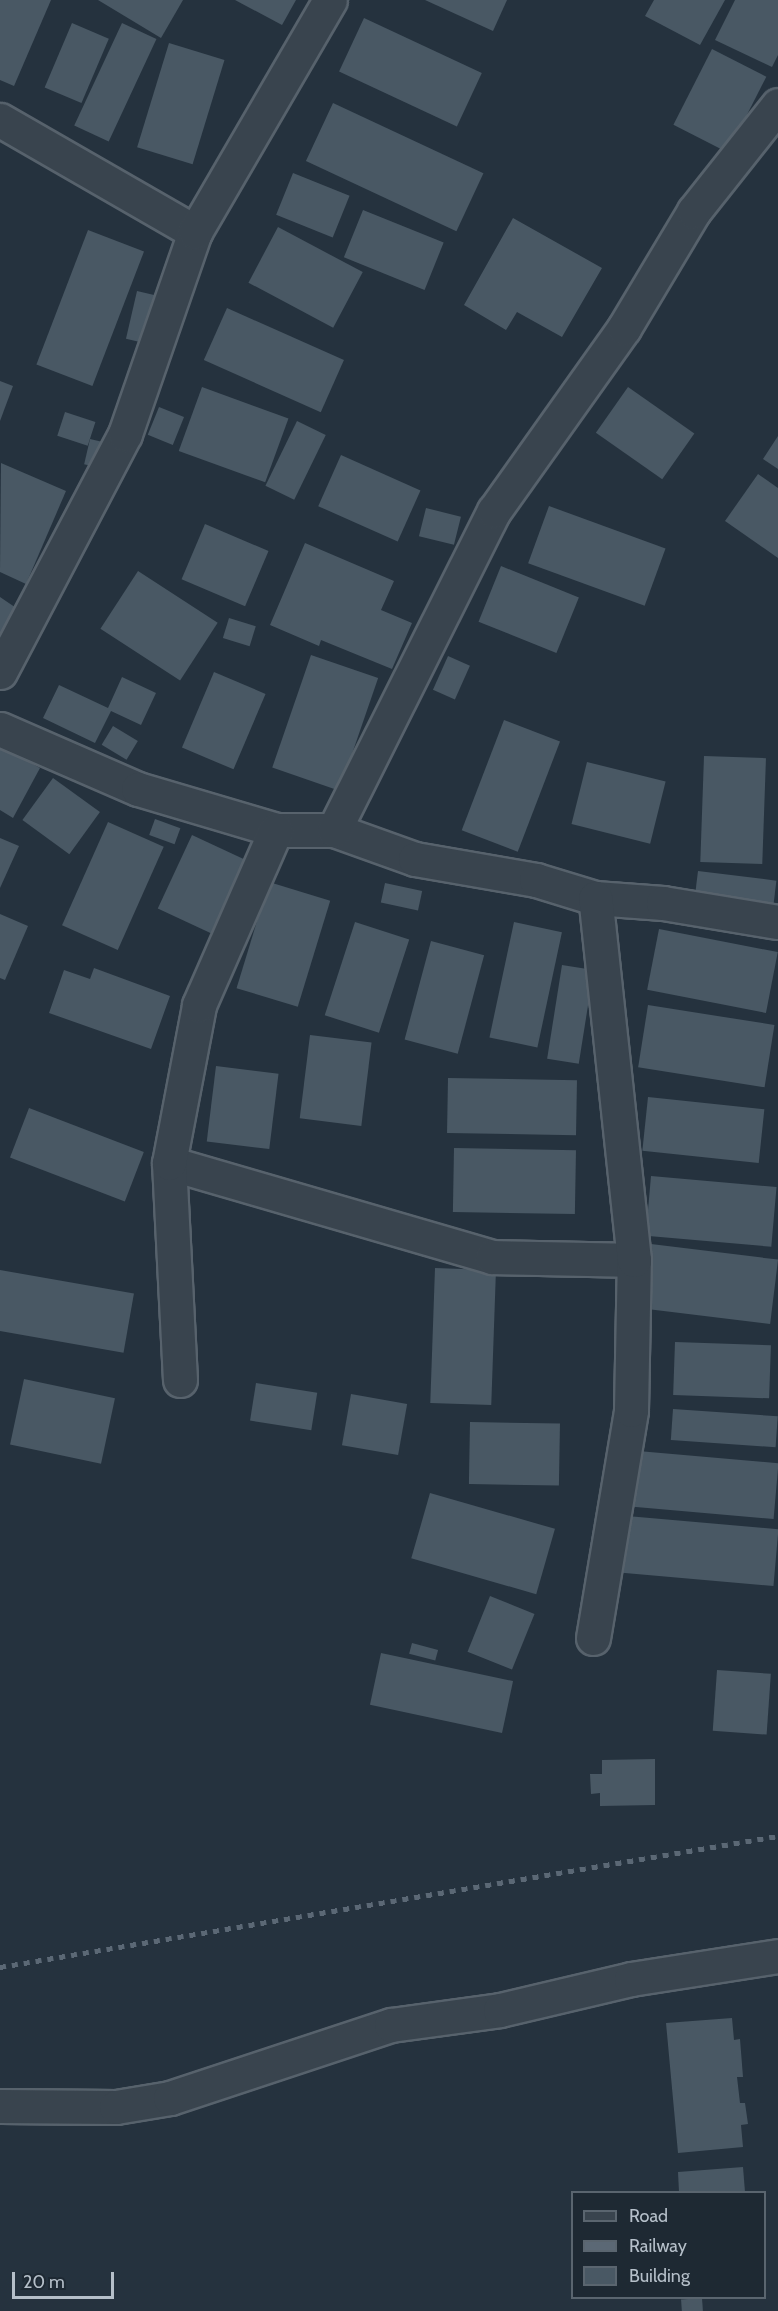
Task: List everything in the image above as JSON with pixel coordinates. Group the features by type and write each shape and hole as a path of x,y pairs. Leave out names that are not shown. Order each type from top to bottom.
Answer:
{"street":[{"path":"0,672 125,434 195,232 330,0"},
{"path":"334,830 494,511 624,328 694,211 778,105"},
{"path":"0,120 195,232"},
{"path":"0,729 138,789 276,830 334,830 415,859 536,880 595,898 663,903 778,921"},
{"path":"180,1380 169,1163 199,1005 276,830"},
{"path":"593,1638 631,1410 634,1260 595,898"},
{"path":"169,1163 492,1257 634,1260"},
{"path":"0,2106 116,2107 170,2098 391,2025 500,2010 631,1979 778,1956"}],"building":[{"path":"0,0 51,0 14,86 0,80"},
{"path":"98,0 183,0 161,38"},
{"path":"235,0 296,0 282,25"},
{"path":"425,0 507,0 493,31"},
{"path":"654,0 725,0 700,45 645,16"},
{"path":"735,0 778,0 778,55 772,67 715,40"},
{"path":"364,18 482,73 457,126 339,71"},
{"path":"72,23 109,39 81,103 45,87"},
{"path":"122,23 156,39 109,141 74,125"},
{"path":"169,43 224,60 193,164 137,147"},
{"path":"712,49 766,77 728,152 673,125"},
{"path":"333,103 483,173 456,231 306,161"},
{"path":"293,173 350,196 333,238 276,215"},
{"path":"363,210 444,243 425,290 344,257"},
{"path":"513,218 602,268 562,337 517,312 506,330 464,305"},
{"path":"278,227 363,272 333,328 248,283"},
{"path":"88,230 144,252 92,386 36,364"},
{"path":"137,291 159,296 148,344 126,339"},
{"path":"227,308 344,360 321,412 204,360"},
{"path":"0,381 13,386 0,421"},
{"path":"202,387 288,418 265,482 179,451"},
{"path":"628,387 694,433 662,479 596,433"},
{"path":"159,407 184,417 173,445 148,435"},
{"path":"65,412 95,422 88,446 57,436"},
{"path":"297,421 326,435 294,500 265,486"},
{"path":"778,436 778,469 763,459"},
{"path":"90,439 112,444 107,470 84,464"},
{"path":"341,455 420,490 398,542 318,506"},
{"path":"1,463 66,491 26,584 0,572"},
{"path":"758,474 778,488 778,558 725,521"},
{"path":"549,506 666,548 645,606 528,563"},
{"path":"426,508 461,517 454,545 419,536"},
{"path":"205,524 269,551 245,606 182,579"},
{"path":"305,543 394,581 381,610 412,623 392,669 321,640 319,646 270,625"},
{"path":"501,566 579,597 556,653 479,622"},
{"path":"138,571 218,623 180,681 100,629"},
{"path":"0,597 28,616 0,659"},
{"path":"229,618 256,626 250,646 223,638"},
{"path":"311,655 378,678 339,791 272,768"},
{"path":"448,656 470,666 455,700 433,690"},
{"path":"214,672 266,694 234,769 182,747"},
{"path":"122,677 156,693 141,725 111,711 95,743 43,718 59,685 108,708"},
{"path":"504,720 560,742 518,852 462,830"},
{"path":"113,726 138,741 127,760 102,745"},
{"path":"0,746 40,768 13,818 0,810"},
{"path":"704,756 766,758 762,864 700,862"},
{"path":"587,762 666,782 650,844 572,824"},
{"path":"53,778 100,812 69,854 22,820"},
{"path":"155,819 180,828 175,844 149,835"},
{"path":"108,822 164,847 118,950 62,925"},
{"path":"192,835 250,862 216,935 158,908"},
{"path":"0,838 19,846 0,888"},
{"path":"698,871 776,881 773,910 694,901"},
{"path":"269,882 330,901 298,1007 237,988"},
{"path":"385,883 422,891 418,910 381,903"},
{"path":"0,914 28,926 5,980 0,978"},
{"path":"355,922 409,940 379,1033 325,1015"},
{"path":"514,922 562,932 537,1048 489,1037"},
{"path":"659,929 778,952 766,1013 647,990"},
{"path":"431,941 484,955 458,1054 405,1040"},
{"path":"562,965 594,970 579,1064 547,1059"},
{"path":"94,968 170,996 151,1049 49,1013 64,970 90,979"},
{"path":"648,1005 774,1025 765,1087 638,1067"},
{"path":"310,1035 372,1043 361,1126 300,1118"},
{"path":"216,1066 279,1074 269,1149 207,1141"},
{"path":"448,1078 577,1080 576,1135 447,1133"},
{"path":"648,1097 764,1109 759,1163 642,1151"},
{"path":"29,1108 144,1152 125,1202 10,1157"},
{"path":"454,1148 576,1150 575,1214 453,1212"},
{"path":"651,1176 777,1187 771,1247 646,1236"},
{"path":"651,1244 778,1260 770,1324 643,1309"},
{"path":"435,1268 496,1270 491,1405 430,1403"},
{"path":"0,1270 134,1294 124,1353 0,1331"},
{"path":"675,1342 771,1345 769,1398 673,1395"},
{"path":"24,1379 115,1398 101,1464 10,1445"},
{"path":"256,1383 317,1393 311,1430 250,1421"},
{"path":"351,1394 407,1404 398,1455 342,1445"},
{"path":"673,1409 778,1416 776,1447 671,1440"},
{"path":"470,1422 560,1424 559,1486 469,1484"},
{"path":"638,1451 778,1463 774,1519 633,1507"},
{"path":"430,1493 555,1529 536,1594 411,1558"},
{"path":"627,1516 778,1529 773,1586 622,1573"},
{"path":"490,1596 535,1614 512,1670 468,1652"},
{"path":"412,1643 438,1650 435,1661 409,1654"},
{"path":"381,1653 513,1681 502,1733 370,1705"},
{"path":"717,1670 771,1674 767,1735 713,1731"},
{"path":"655,1759 655,1805 600,1806 600,1793 591,1794 590,1774 602,1774 602,1760"},
{"path":"732,2018 734,2040 740,2039 743,2077 737,2077 740,2103 745,2103 748,2124 741,2125 743,2147 678,2153 666,2023"},
{"path":"743,2167 745,2191 679,2191 678,2172"},
{"path":"681,2299 702,2299 703,2311 682,2311"}],"railway":[{"path":"0,1967 778,1836"}]}
